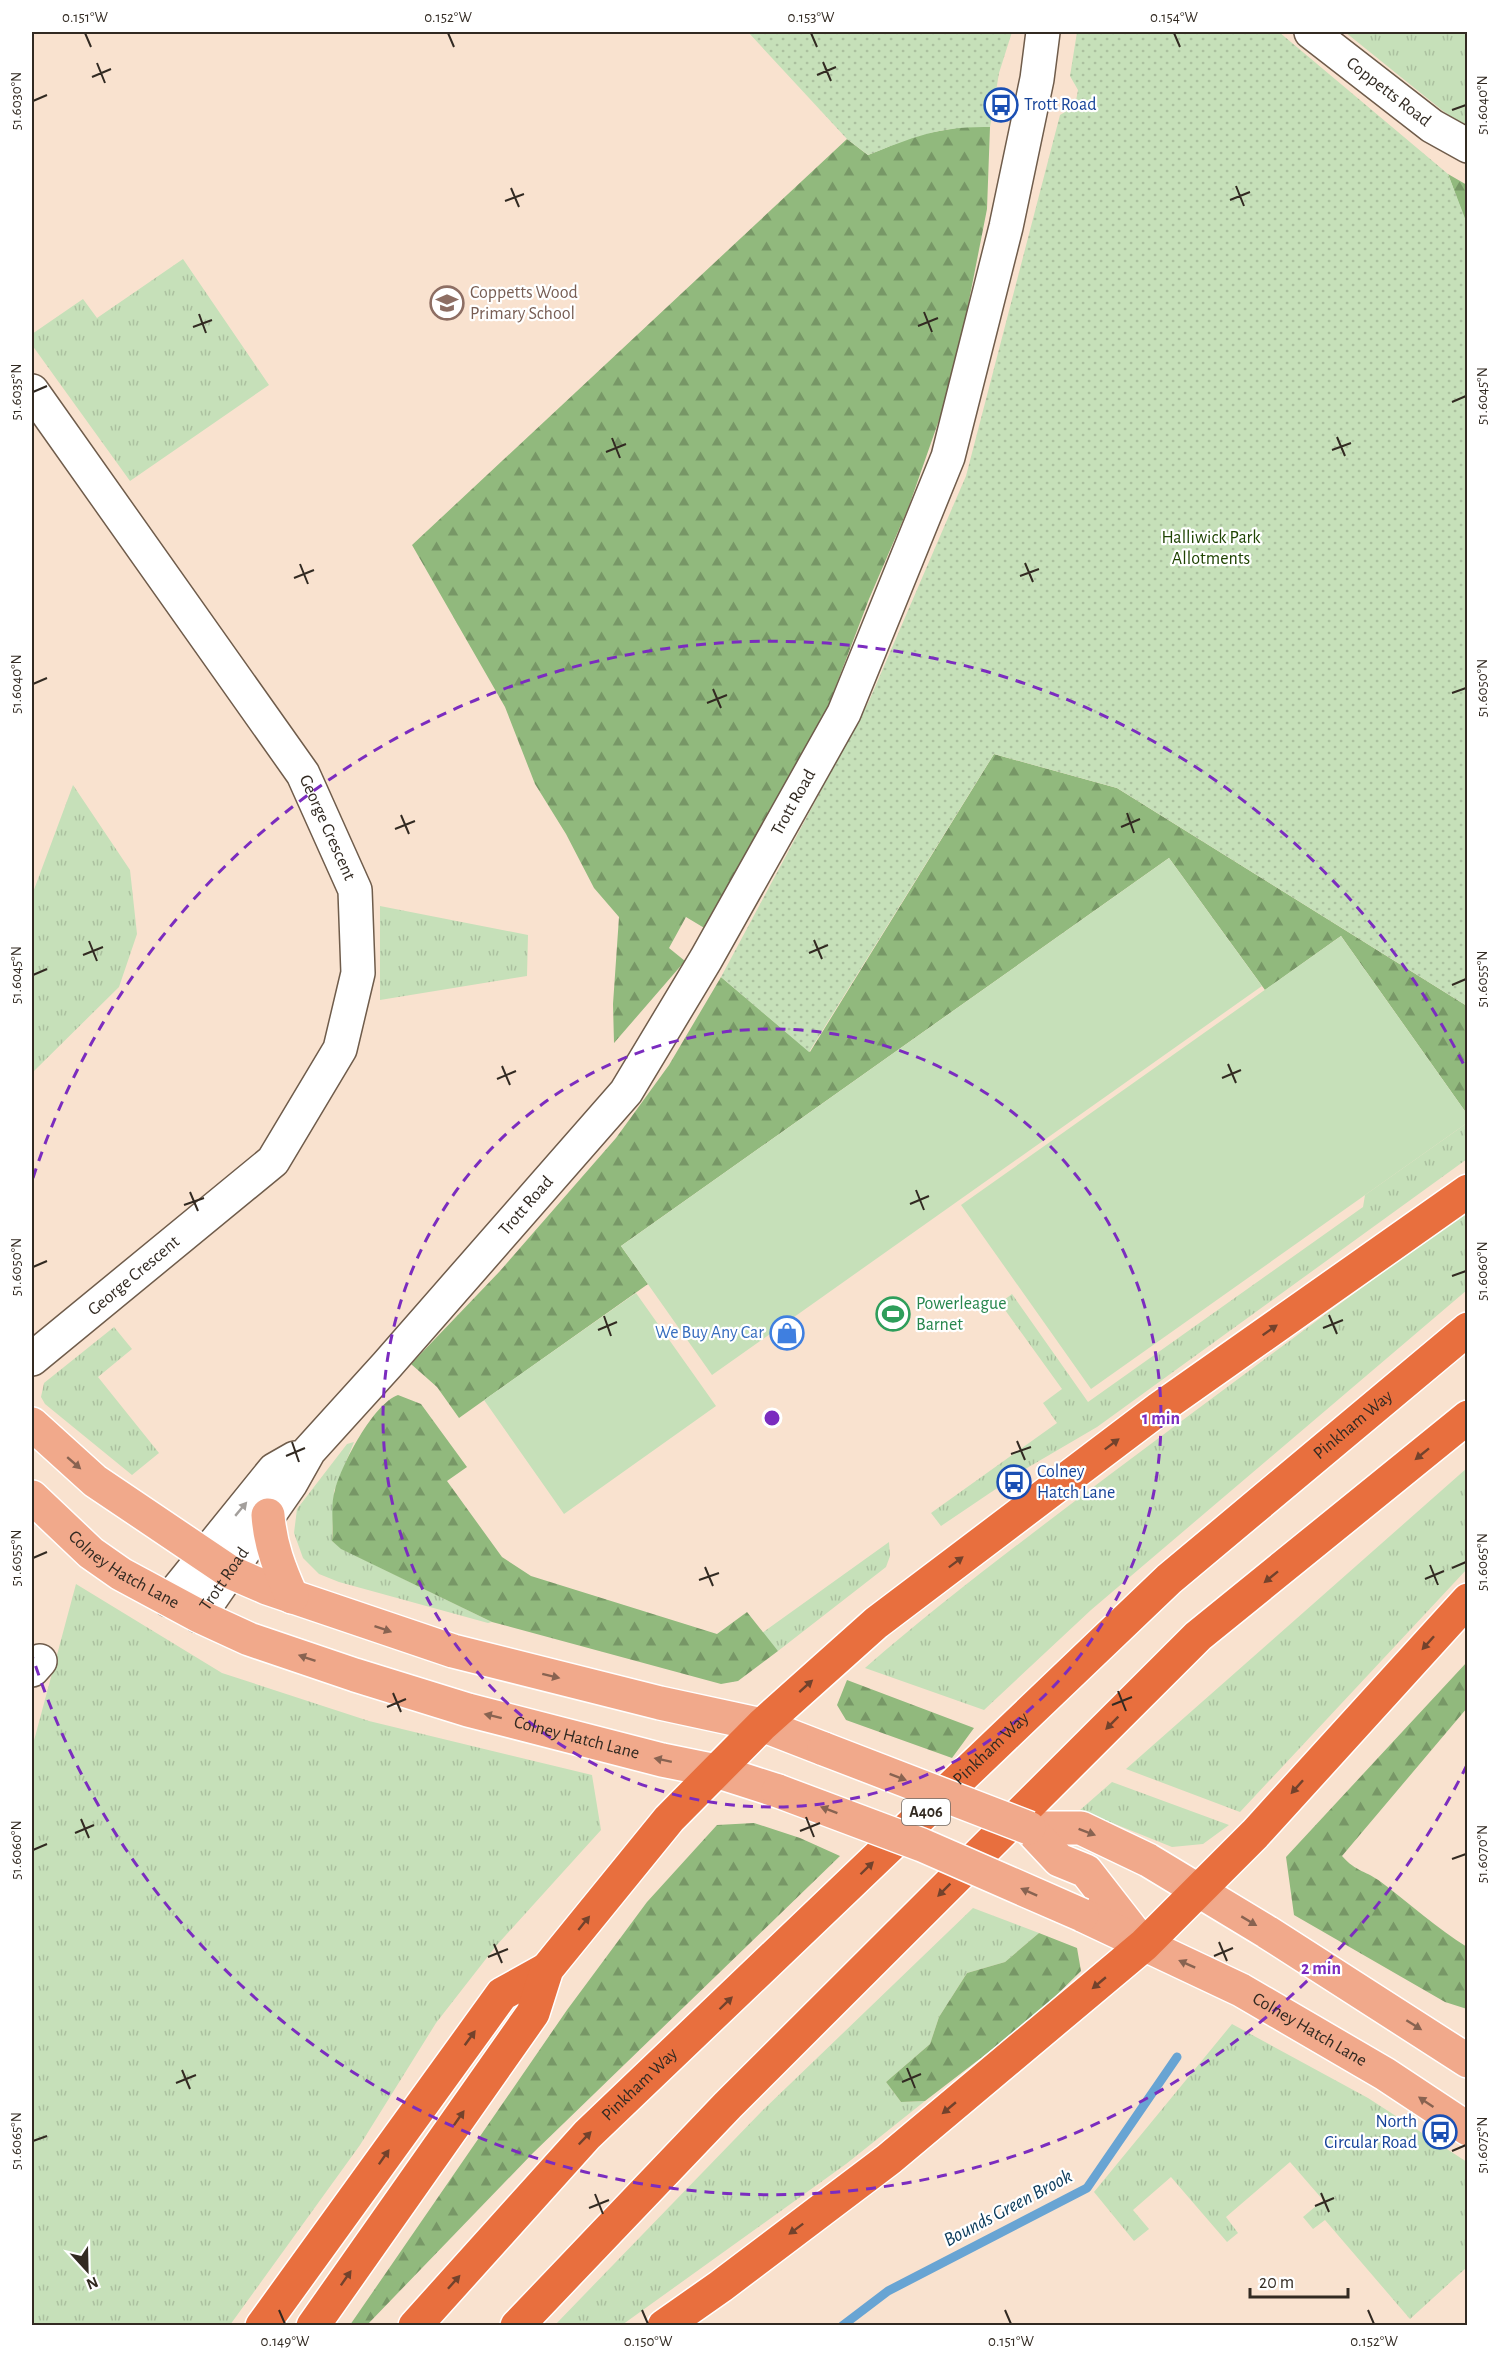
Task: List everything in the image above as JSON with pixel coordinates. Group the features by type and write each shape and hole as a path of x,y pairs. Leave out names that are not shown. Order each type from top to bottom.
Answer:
{"highway":[{"path":"313,2325 533,2013 547,1969 669,1819 762,1725 876,1623 1160,1408 1467,1191"},
{"name":"Pinkham Way","path":"414,2325 587,2135 1169,1580 1467,1329"},
{"path":"517,2325 728,2105 1198,1636 1467,1417"},
{"path":"664,2325 721,2286 889,2159 1144,1946 1255,1834 1467,1599"},
{"path":"262,2325 502,1994 547,1969"},
{"path":"679,2325 721,2286"}],"main road":[{"name":"Colney Hatch Lane","path":"32,1424 95,1481 217,1563 292,1597 453,1651 660,1703 762,1725 1029,1828 1081,1828 1148,1860 1267,1932 1467,2061"},
{"name":"Colney Hatch Lane","path":"32,1497 91,1553 121,1574 199,1616 249,1639 468,1710 662,1760 716,1771 778,1791 1095,1907 1144,1946 1241,1990 1384,2074 1467,2129"},
{"path":"268,1515 277,1564 292,1597"},
{"name":"Colney Hatch Lane","path":"1029,1828 1059,1860 1086,1871 1095,1907"}],"street":[{"name":"Trott Road","path":"170,1600 217,1563 268,1515 309,1450 387,1365 626,1092 706,959 844,713 948,457 1006,227 1037,79 1043,32"},
{"name":"Coppetts Road","path":"1311,32 1432,126 1467,146"},
{"name":"George Crescent","path":"32,391 303,774 355,890 358,973 340,1049 273,1161 32,1359"},
{"name":"Trott Road","path":"199,1616 217,1563 274,1470 309,1450"}],"green space":[{"path":"748,32 1012,32 999,73 990,127 956,128 927,134 868,155 847,139"},
{"name":"Halliwick Park Allotments","path":"1077,32 1279,32 1448,174 1468,226 1467,1006 1117,788 994,754 809,1052 721,977 869,701 966,476 1060,115 1075,106 1078,90 1070,76"},
{"path":"1345,32 1467,32 1467,128 1443,111"},
{"path":"961,127 990,127 987,209 954,377 909,506 869,599 826,712 706,929 686,917 669,948 685,961 614,1043 613,1004 619,917 594,888 566,834 535,784 505,707 412,545 847,139 868,155 917,135"},
{"path":"1448,174 1467,185 1467,226"},
{"path":"183,259 269,385 130,481 32,345 32,334 83,299 97,318"},
{"path":"994,754 1117,788 1467,1006 1467,1114 1341,936 1265,990 1169,858 621,1246 648,1284 459,1418 437,1387 411,1364 500,1271 616,1138 669,1065 721,977 810,1052"},
{"path":"73,785 130,870 137,934 119,987 32,1073 32,895"},
{"path":"1169,858 1262,986 712,1375 621,1246"},
{"path":"380,906 528,935 527,976 380,1000"},
{"path":"1341,936 1467,1114 1467,1123 1091,1389 961,1205"},
{"path":"1467,1123 1467,1159 1097,1427 1027,1468 941,1526 931,1513 1057,1423 1043,1403 1062,1389 1000,1303 1012,1294 1088,1402 1363,1207 1365,1195"},
{"path":"1467,1212 1467,1290 1091,1610 984,1710 865,1668 954,1594 1108,1476"},
{"path":"636,1293 716,1406 564,1514 484,1400"},
{"path":"114,1327 132,1349 98,1377 159,1453 132,1475 45,1404 41,1397 44,1383"},
{"path":"398,1395 421,1404 467,1467 447,1481 502,1557 531,1576 717,1634 747,1612 778,1651 738,1681 721,1684 492,1622 341,1549 332,1541 333,1502 344,1465 369,1422 388,1401"},
{"path":"354,1442 334,1491 332,1541 342,1549 492,1622 488,1623 339,1582 319,1574 303,1558 294,1533 297,1509 347,1444"},
{"path":"1467,1468 1467,1569 1240,1812 1126,1769"},
{"path":"889,1542 890,1556 886,1567 778,1651 762,1633"},
{"path":"76,1584 222,1673 369,1721 592,1775 601,1830 496,1946 436,2023 360,2145 230,2325 32,2326 32,1748"},
{"path":"1467,1662 1467,1708 1342,1856 1352,1865 1376,1878 1467,1947 1467,2009 1445,2002 1294,1915 1286,1857"},
{"path":"847,1680 974,1728 952,1758 846,1720 837,1705"},
{"path":"1112,1782 1229,1825 1203,1844 1172,1847 1080,1810"},
{"path":"754,1823 800,1838 840,1856 533,2153 367,2325 350,2325 567,2010 647,1902 717,1825"},
{"path":"973,1908 1039,1933 1005,1962 967,1973 939,2017 930,2044 886,2082 901,2102 925,2101 846,2164 622,2325 554,2326 762,2111"},
{"path":"1039,1933 1077,1948 1081,1971 1033,2018 925,2101 901,2102 886,2082 930,2044 939,2017 967,1973 1005,1962"},
{"path":"1232,2024 1368,2098 1467,2162 1467,2270 1466,2268 1410,2319 1325,2220 1313,2229 1303,2217 1323,2200 1290,2162 1226,2217 1238,2233 1227,2242 1171,2177 1133,2210 1149,2229 1134,2241 1094,2192"}],"waterway":[{"name":"Bounds Green Brook","path":"842,2326 888,2291 1087,2188 1177,2057"}],"place":[{"name":"Trott Road","path":"1001,105"},
{"name":"Coppetts Wood Primary School","path":"447,303"},
{"name":"Powerleague Barnet","path":"893,1314"},
{"name":"We Buy Any Car","path":"787,1333"},
{"name":"Colney Hatch Lane","path":"1014,1482"},
{"name":"North Circular Road","path":"1440,2132"}]}
